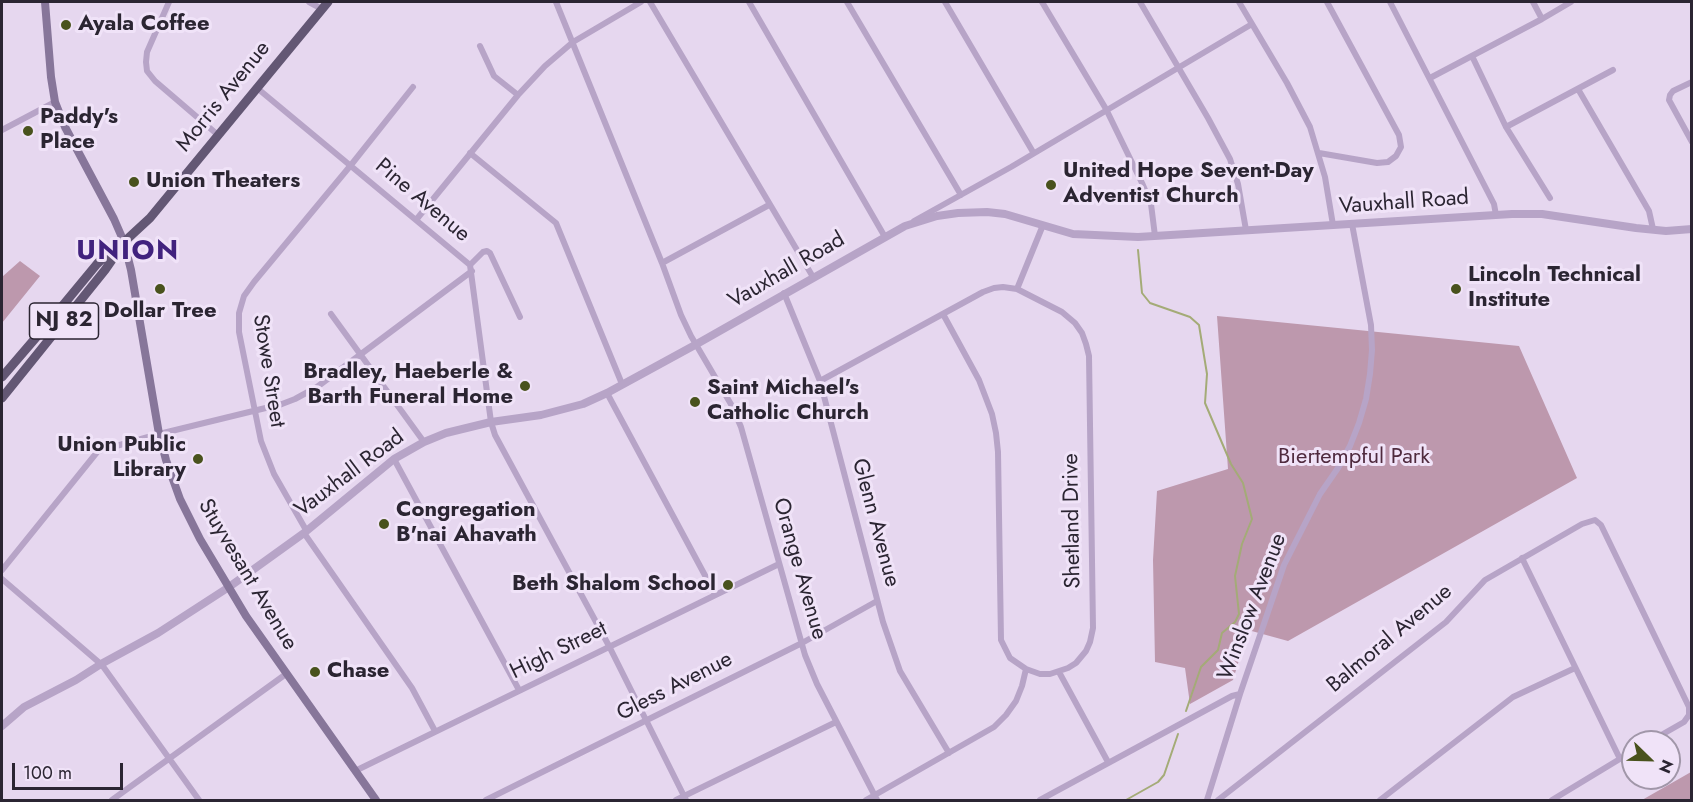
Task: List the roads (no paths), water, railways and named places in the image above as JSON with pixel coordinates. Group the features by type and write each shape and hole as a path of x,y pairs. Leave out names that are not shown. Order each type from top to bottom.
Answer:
{"main road":[{"name":"Stuyvesant Avenue","path":"45,2 55,102 65,127 124,242 159,434 180,499 200,539 246,616 376,801"},
{"name":"Morris Avenue","path":"2,377 97,264 150,218 325,5"},
{"name":"Morris Avenue","path":"2,398 105,270 124,242"}],"street":[{"path":"169,2 147,52 147,71 154,81 218,135"},
{"path":"309,2 325,5"},
{"name":"Orange Avenue","path":"556,2 681,315 695,345 732,406 741,427 805,655 817,684 876,798"},
{"path":"416,220 544,66 573,42 641,2"},
{"path":"650,2 813,277"},
{"path":"749,2 885,237"},
{"path":"847,2 961,195"},
{"path":"945,2 1033,153"},
{"path":"1042,2 1106,109 1147,193 1153,215 1155,236"},
{"path":"1140,2 1230,159 1238,184 1246,230"},
{"path":"1239,2 1301,109 1314,137 1325,177 1333,225"},
{"path":"1319,153 1377,163 1388,162 1396,156 1401,147 1399,135 1327,2"},
{"path":"1390,2 1494,204 1496,215"},
{"path":"1533,2 1542,19"},
{"path":"1430,78 1571,2"},
{"path":"905,226 1252,24"},
{"path":"480,46 494,76 518,95"},
{"path":"1472,56 1506,127 1550,198"},
{"path":"1506,127 1613,70"},
{"path":"1692,82 1673,91 1669,100 1692,142"},
{"name":"Stowe Street","path":"413,87 254,282 244,296 238,313 239,332 254,411 261,441 274,474 305,531 412,688 435,731"},
{"name":"Pine Avenue","path":"257,88 471,268 491,422 495,435 609,646 685,799"},
{"path":"1578,89 1649,211 1653,229"},
{"path":"2,130 55,102"},
{"path":"470,153 556,223 622,384"},
{"path":"662,263 769,205"},
{"name":"Vauxhall Road","path":"2,726 24,707 158,633 229,587 305,531 393,459 424,442 446,433 491,422 554,412 583,404 695,345 905,226 937,216 987,212 1005,214 1073,234 1155,236 1542,214 1666,231 1692,229"},
{"name":"Winslow Avenue","path":"1207,801 1240,694 1284,565 1320,494 1350,446 1366,399 1371,358 1371,325 1352,224"},
{"path":"820,381 983,292 1003,287 1017,289 1043,225"},
{"path":"2,570 98,452 159,434 282,404 303,395 361,354 471,268 483,252 490,253 520,317"},
{"name":"Shetland Drive","path":"1017,289 1067,315 1079,328 1088,350 1093,628 1090,642 1080,659 1059,672"},
{"name":"Glenn Avenue","path":"784,293 820,381 877,601 900,670 949,753"},
{"path":"331,314 424,442"},
{"path":"943,314 979,380 992,414 998,452 1000,637 1010,658 1026,669 1040,674 1059,672 1108,762"},
{"path":"607,393 716,594"},
{"path":"393,459 519,690"},
{"name":"Balmoral Avenue","path":"1218,801 1446,622 1485,580 1582,524 1595,520 1601,525 1689,707 1689,715 1684,722 1670,730"},
{"path":"1522,558 1620,759 1552,801"},
{"name":"High Street","path":"355,771 779,564"},
{"path":"2,579 101,664 199,801"},
{"name":"Gless Avenue","path":"486,801 802,643 877,601"},
{"path":"1380,801 1513,697 1575,668"},
{"path":"866,801 876,798 989,730 1006,715 1020,694 1026,669"},
{"path":"112,801 286,674"},
{"path":"1040,801 1108,762 1232,696 1240,694"},
{"path":"676,801 685,799 836,722"}],"waterway":[{"path":"1138,250 1142,293 1150,303 1190,317 1199,325 1207,374 1205,403 1231,464 1243,483 1252,519 1242,544 1235,576 1239,614 1235,622 1222,633 1218,650 1201,667 1186,711"},
{"path":"1126,800 1158,782 1164,775 1178,734"}],"place":[{"name":"Ayala Coffee","path":"66,25"},
{"name":"Paddy's Place","path":"28,131"},
{"name":"Union Theaters","path":"134,182"},
{"name":"United Hope Sevent-Day Adventist Church","path":"1051,185"},
{"name":"Dollar Tree","path":"160,289"},
{"name":"Lincoln Technical Institute","path":"1456,289"},
{"name":"Bradley, Haeberle & Barth Funeral Home","path":"525,386"},
{"name":"Saint Michael's Catholic Church","path":"695,402"},
{"name":"Union Public Library","path":"198,459"},
{"name":"Congregation B'nai Ahavath","path":"384,524"},
{"name":"Beth Shalom School","path":"728,585"},
{"name":"Chase","path":"315,672"}],"district":[{"name":"UNION","path":"128,252"}],"park label":[{"name":"Biertempful Park","path":"1354,458"}]}
